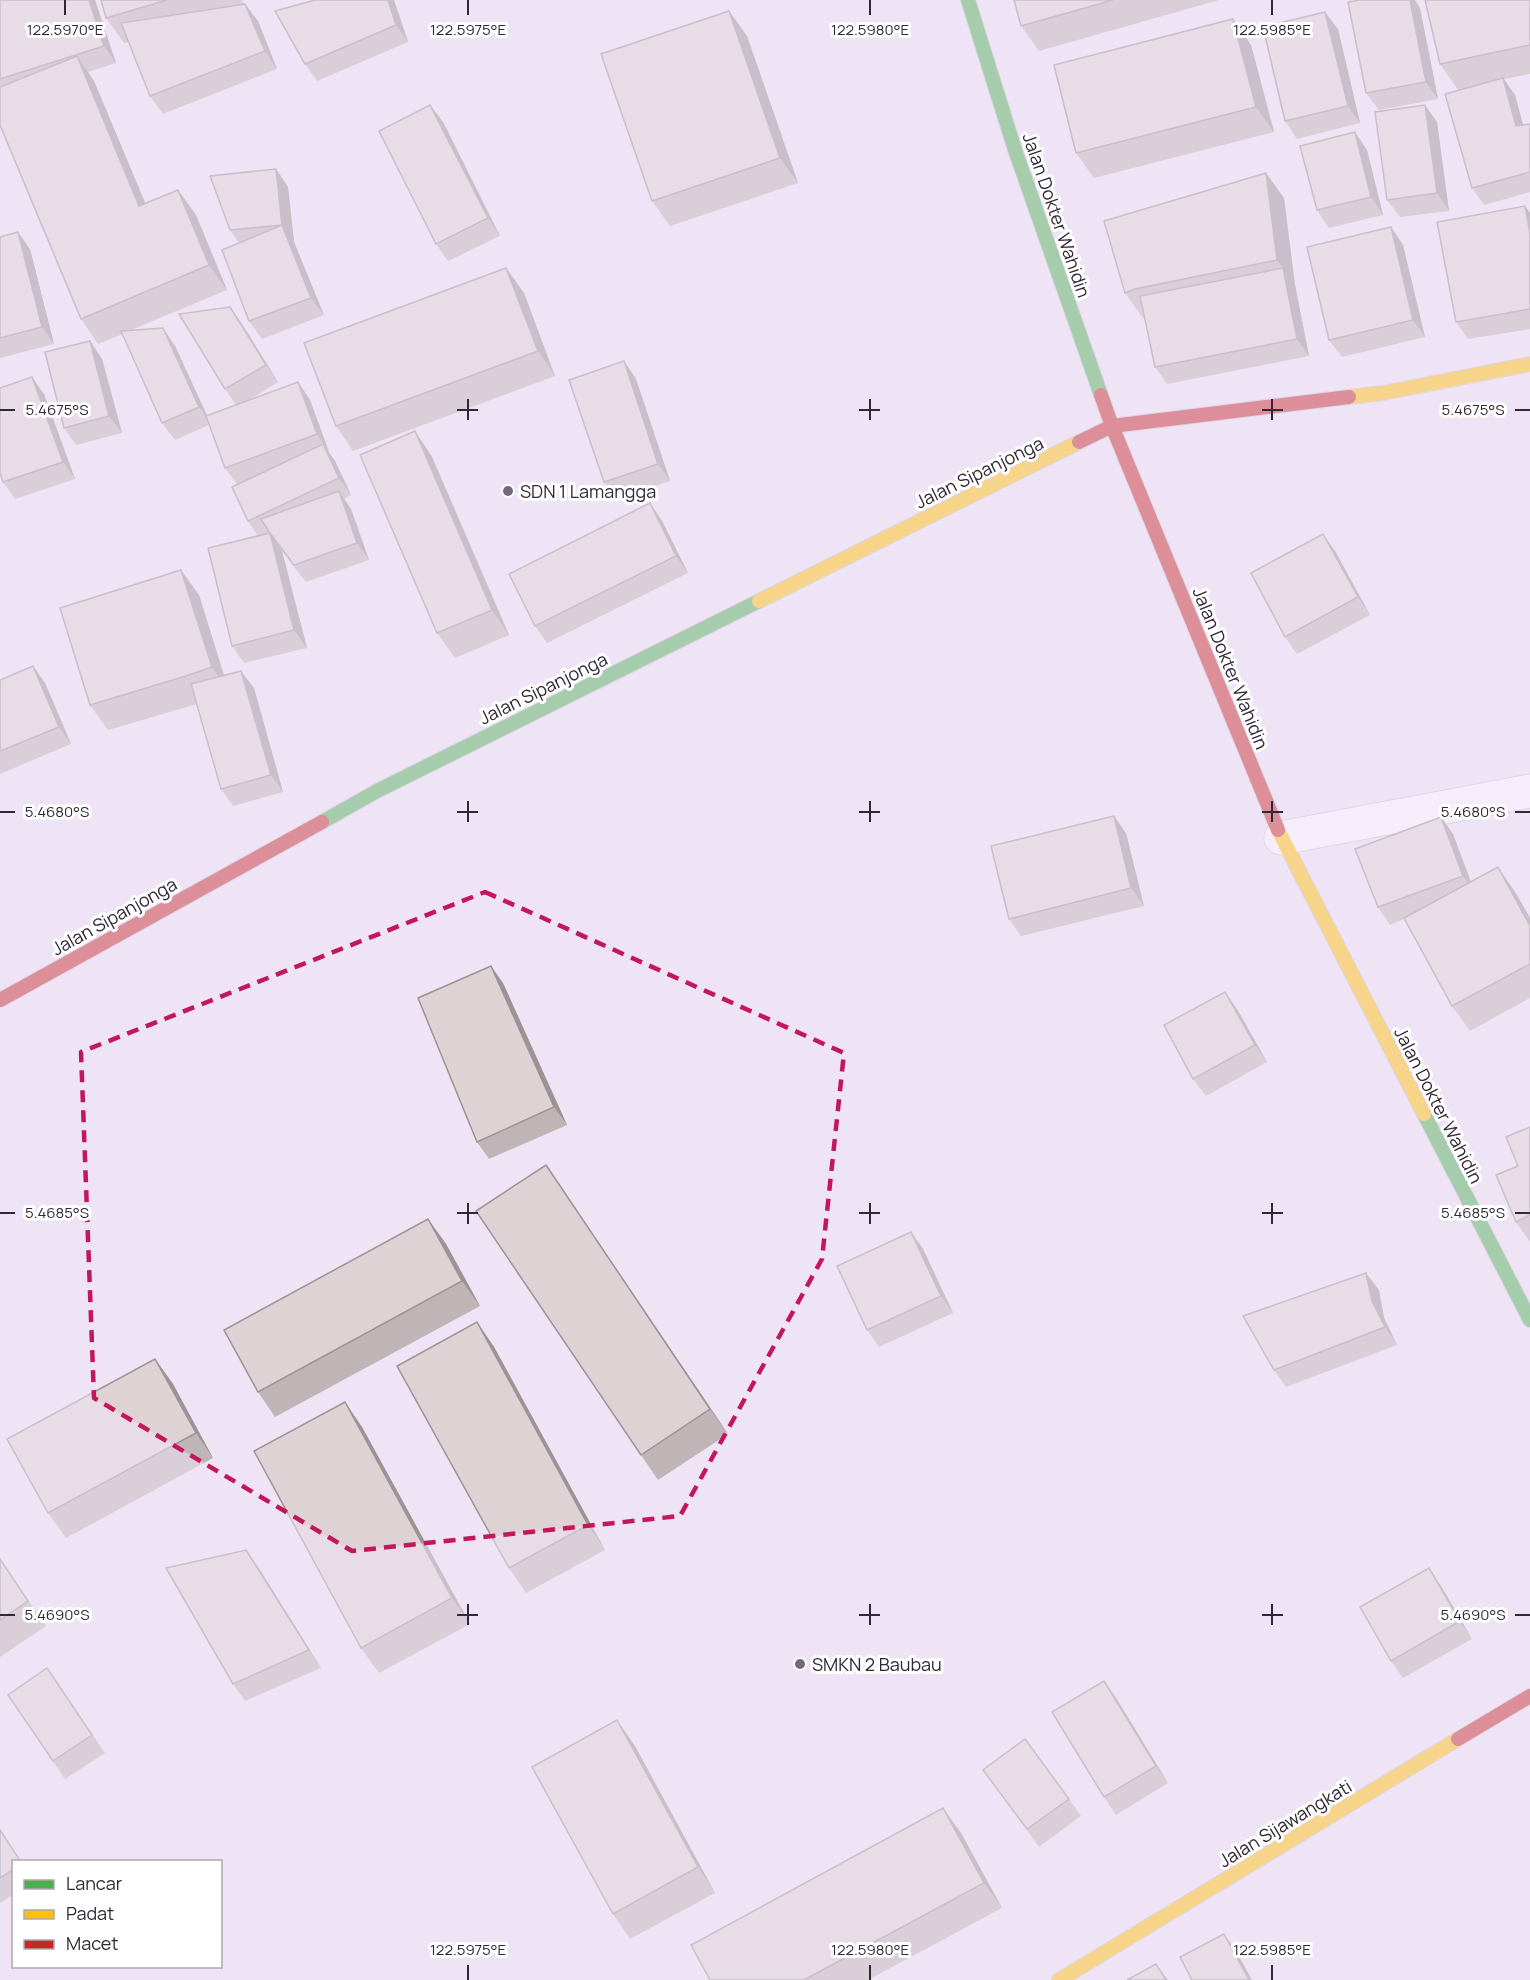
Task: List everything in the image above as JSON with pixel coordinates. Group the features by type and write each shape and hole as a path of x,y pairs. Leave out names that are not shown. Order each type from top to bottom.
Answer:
{"street":[{"name":"Jalan Dokter Wahidin","path":"968,0 1015,150 1112,426 1281,838 1530,1320"},
{"name":"Jalan Sipanjonga","path":"0,1000 377,791 1112,426 1383,393 1530,364"},
{"path":"1281,838 1530,791"},
{"name":"Jalan Sijawangkati","path":"1059,1980 1530,1696"}],"highlighted area":[{"path":"485,892 844,1053 822,1259 680,1516 352,1551 94,1398 81,1052"}],"building":[{"path":"0,0 89,0 104,46 0,79"},
{"path":"101,0 167,0 106,18"},
{"path":"315,0 388,0 396,25 305,64 275,11"},
{"path":"1014,0 1113,0 1021,26"},
{"path":"1410,0 1426,82 1366,93 1348,2"},
{"path":"1425,0 1530,0 1530,45 1440,64"},
{"path":"245,4 265,51 150,96 121,23"},
{"path":"729,11 780,158 652,201 601,54"},
{"path":"1325,12 1348,106 1285,121 1263,27"},
{"path":"1233,19 1256,107 1076,153 1054,65"},
{"path":"77,56 139,206 178,190 209,265 81,319 0,125 0,87"},
{"path":"1503,78 1516,126 1530,124 1530,172 1472,188 1445,94"},
{"path":"430,105 488,218 436,244 379,131"},
{"path":"1425,105 1437,193 1387,200 1375,112"},
{"path":"1355,132 1371,197 1317,210 1300,146"},
{"path":"276,169 282,225 230,230 210,176"},
{"path":"1266,173 1277,260 1125,293 1104,221"},
{"path":"1525,206 1530,233 1530,309 1456,322 1437,222"},
{"path":"282,225 311,298 249,321 222,250"},
{"path":"1391,227 1413,320 1329,340 1307,247"},
{"path":"18,232 42,327 0,338 0,237"},
{"path":"506,268 538,351 336,426 304,343"},
{"path":"1283,268 1297,339 1155,367 1140,296"},
{"path":"230,307 266,365 225,389 179,314"},
{"path":"163,328 199,407 162,423 121,331"},
{"path":"90,341 109,416 64,428 45,352"},
{"path":"624,361 658,464 604,482 569,380"},
{"path":"32,377 63,462 3,482 0,473 0,388"},
{"path":"298,382 317,434 225,468 206,416"},
{"path":"415,431 492,610 437,633 360,455"},
{"path":"323,444 339,478 248,521 232,487"},
{"path":"339,491 357,543 294,565 261,519"},
{"path":"650,503 676,556 535,626 509,574"},
{"path":"270,533 294,630 232,646 208,548"},
{"path":"1323,534 1358,597 1285,637 1251,573"},
{"path":"181,570 212,667 90,705 60,608"},
{"path":"33,666 59,727 0,751 0,680"},
{"path":"241,671 271,775 221,789 191,684"},
{"path":"1114,816 1131,888 1009,919 991,846"},
{"path":"1441,817 1463,876 1378,907 1355,849"},
{"path":"1498,867 1530,926 1530,964 1452,1006 1404,918"},
{"path":"491,966 554,1107 477,1142 418,998"},
{"path":"1225,992 1255,1045 1193,1079 1164,1025"},
{"path":"1530,1127 1530,1215 1516,1222 1496,1175 1518,1166 1506,1137"},
{"path":"546,1165 710,1409 641,1455 476,1211"},
{"path":"428,1219 462,1281 258,1392 224,1330"},
{"path":"911,1232 941,1296 867,1330 837,1266"},
{"path":"1366,1273 1372,1301 1385,1327 1274,1370 1243,1316"},
{"path":"477,1322 588,1525 509,1568 397,1366"},
{"path":"155,1359 196,1433 48,1513 7,1439"},
{"path":"345,1402 452,1598 361,1648 254,1451"},
{"path":"246,1550 309,1650 233,1684 166,1568"},
{"path":"0,1559 28,1601 0,1620"},
{"path":"1429,1568 1460,1621 1391,1661 1360,1607"},
{"path":"47,1668 92,1735 53,1761 8,1695"},
{"path":"1104,1681 1156,1766 1104,1797 1052,1712"},
{"path":"617,1720 698,1867 613,1914 532,1767"},
{"path":"1025,1739 1069,1799 1027,1829 983,1770"},
{"path":"943,1808 984,1883 804,1980 710,1980 691,1945"},
{"path":"0,1830 20,1860 12,1860 12,1870 0,1878"},
{"path":"1224,1934 1249,1980 1192,1980 1180,1957"},
{"path":"1156,1964 1166,1980 1127,1980"}],"traffic: fast":[{"path":"968,0 1015,150 1101,395"},
{"path":"322,822 377,791 759,601"},
{"path":"1424,1114 1530,1320"}],"traffic: slow":[{"path":"1349,397 1383,393 1530,364"},
{"path":"759,601 1079,442"},
{"path":"1278,830 1424,1114"},
{"path":"1059,1980 1458,1739"}],"traffic: jam":[{"path":"1101,395 1278,830"},
{"path":"1079,442 1112,426 1349,397"},
{"path":"0,1000 322,822"},
{"path":"1458,1739 1530,1696"}],"place":[{"name":"SDN 1 Lamangga","path":"508,491"},
{"name":"SMKN 2 Baubau","path":"800,1664"}]}
